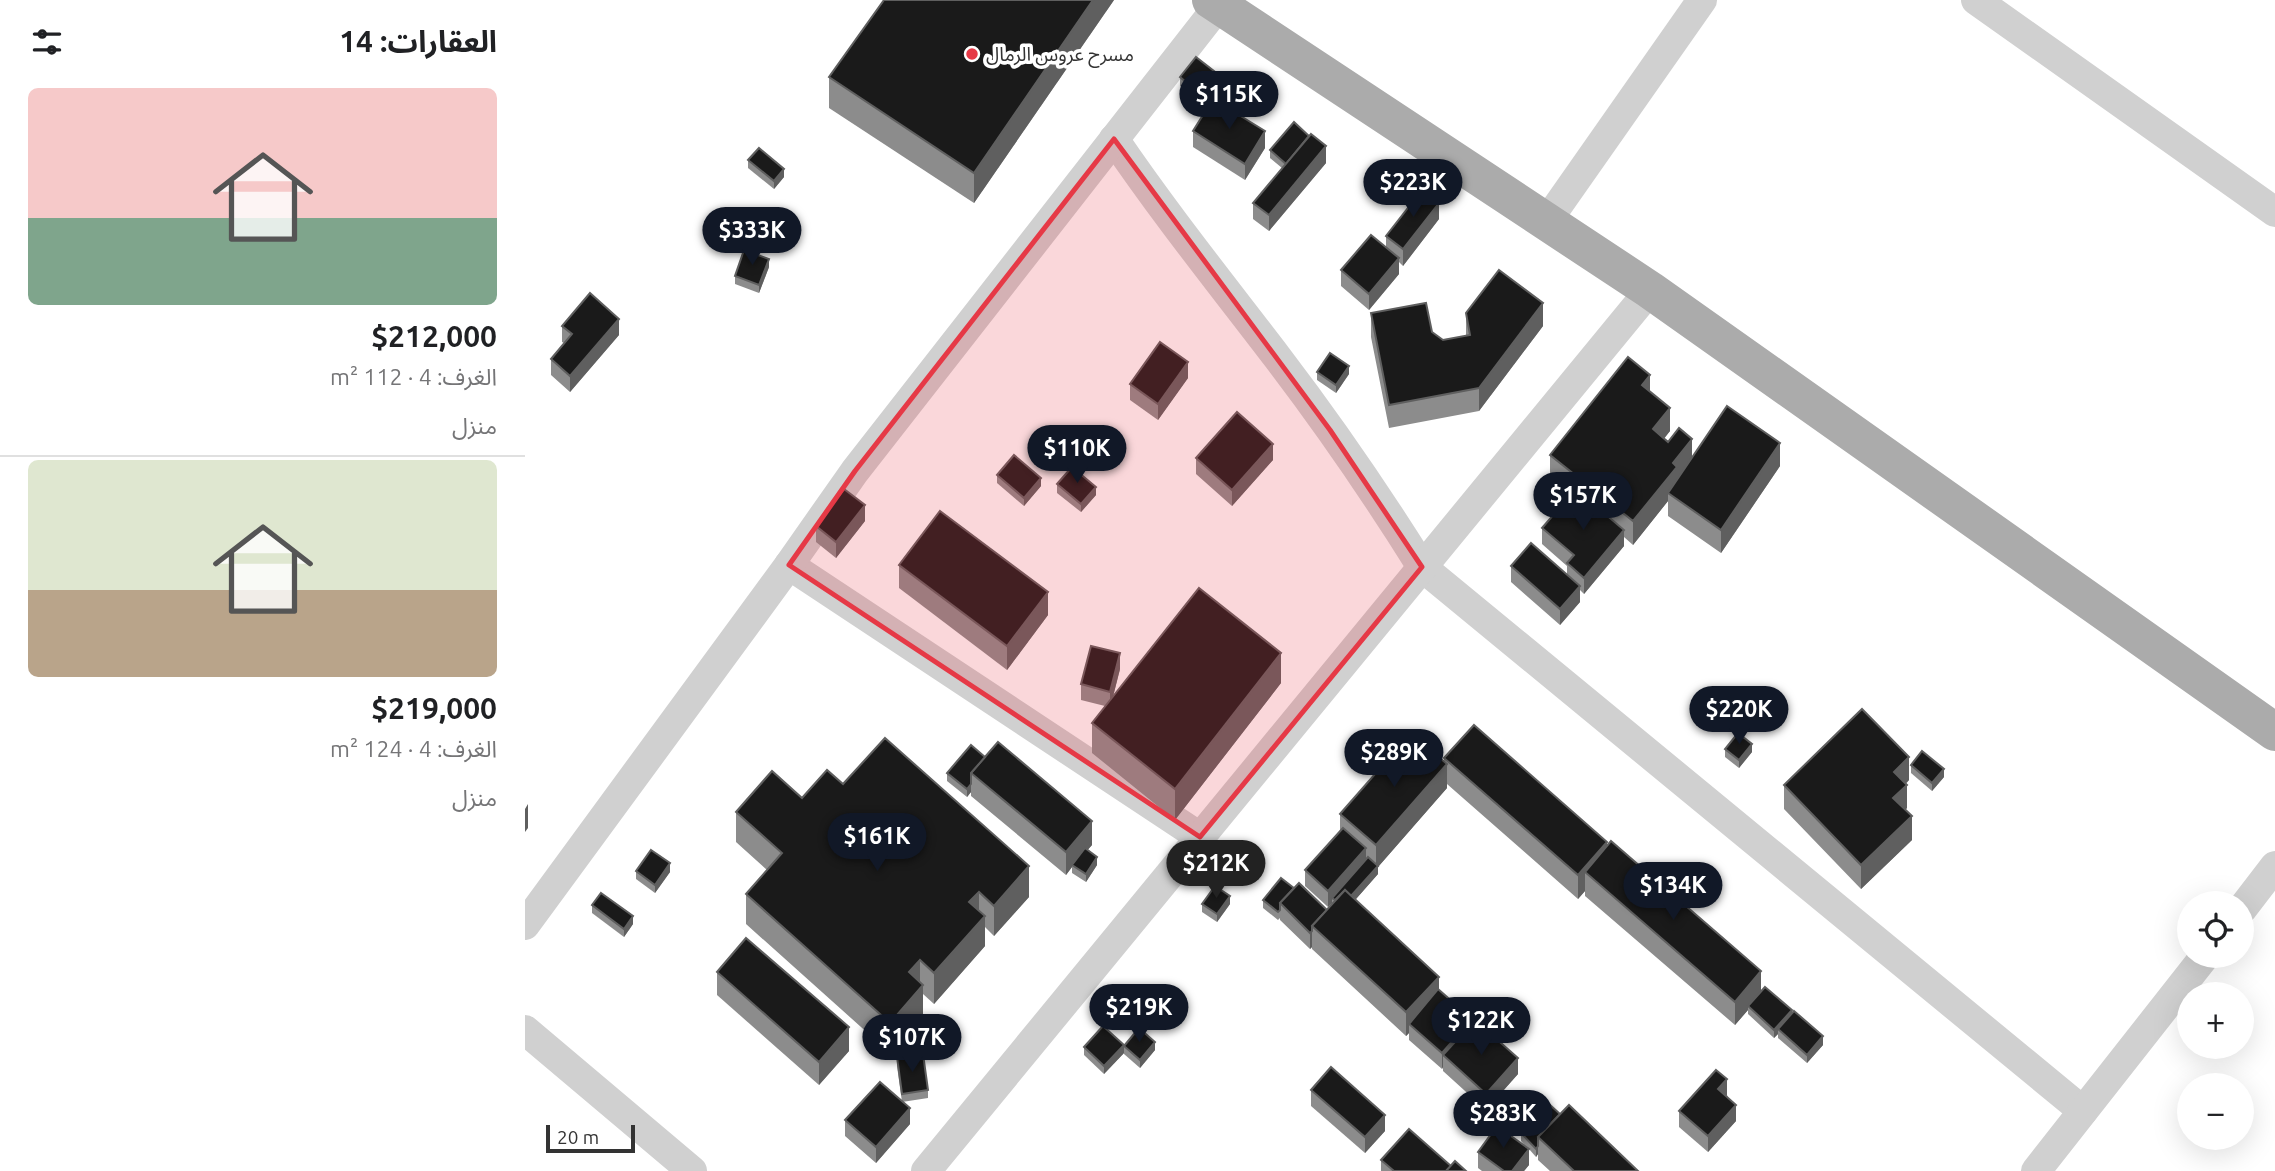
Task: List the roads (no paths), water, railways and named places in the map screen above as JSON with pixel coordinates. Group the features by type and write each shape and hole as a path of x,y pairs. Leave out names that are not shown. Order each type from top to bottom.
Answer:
{"main road":[{"path":"1217,2 1650,290 2275,732"}],"street":[{"path":"1547,221 1702,0"},
{"path":"1976,0 2275,212"},
{"path":"525,925 855,471 1114,139 1217,2"},
{"path":"1114,139 1161,209 1330,429 1422,567 2083,1111"},
{"path":"926,1171 1650,290"},
{"path":"789,565 1200,837"},
{"path":"2254,893 2275,866"},
{"path":"2039,1170 2196,968"},
{"path":"525,1030 692,1171"}],"place":[{"name":"مسرح عروس الرمال","path":"972,54"}]}
